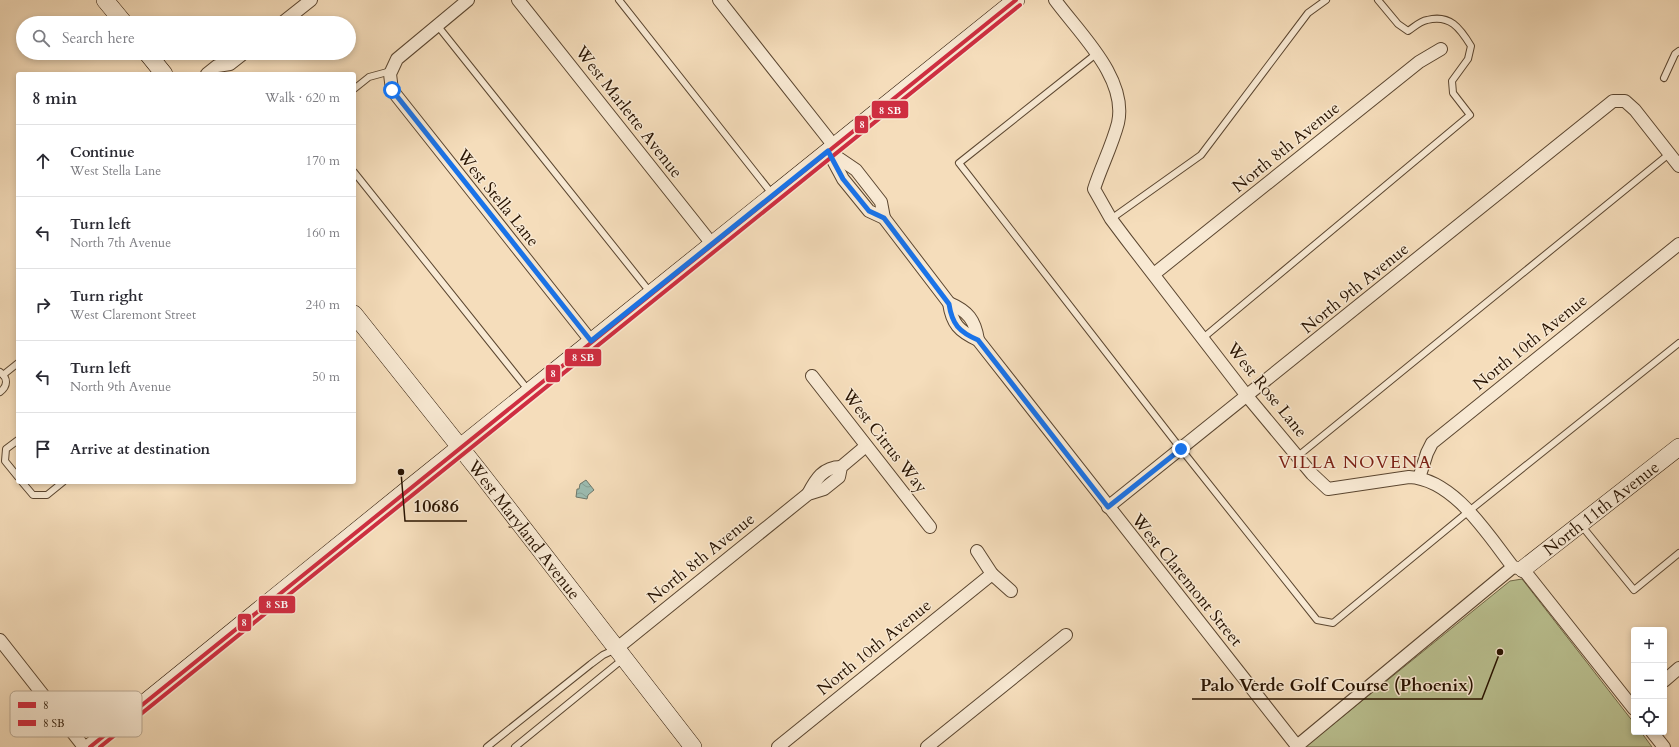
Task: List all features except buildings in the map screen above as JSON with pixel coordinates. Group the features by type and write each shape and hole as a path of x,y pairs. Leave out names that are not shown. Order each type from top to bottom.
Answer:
{"main road":[{"path":"105,0 118,16"},
{"path":"142,705 591,341 1016,0"},
{"path":"153,60 162,72"},
{"name":"West Maryland Avenue","path":"356,317 460,447 619,654 693,747"},
{"name":"North 11th Avenue","path":"1518,568 1581,525 1679,447"},
{"path":"90,747 102,737"}],"street":[{"path":"291,16 311,0"},
{"path":"391,71 398,57 468,0"},
{"name":"West Marlette Avenue","path":"518,0 712,244"},
{"path":"720,0 831,149"},
{"name":"West Rose Lane","path":"1055,0 1096,54 1113,81 1120,103 1118,122 1111,147 1100,168 1094,189 1111,219 1248,396 1312,474 1328,489 1409,477 1419,478 1443,489 1468,511 1518,568 1631,704"},
{"name":"North 8th Avenue","path":"1154,274 1419,62 1441,49"},
{"path":"210,72 217,66 229,69 237,60"},
{"name":"West Stella Lane","path":"391,71 390,84 396,96 591,341"},
{"name":"North 9th Avenue","path":"1108,507 1248,396 1613,101 1625,100 1635,110 1669,154"},
{"name":"West Claremont Street","path":"831,149 856,170 881,202 884,218 949,304 951,317 964,334 978,340 1296,746"},
{"name":"West Claremont Street","path":"831,149 843,179 869,211 884,218"},
{"path":"1669,154 1679,166"},
{"path":"862,203 874,194"},
{"name":"North 10th Avenue","path":"1419,478 1427,453 1432,443 1679,244"},
{"name":"West Citrus Way","path":"812,376 930,527"},
{"name":"North 8th Avenue","path":"619,654 808,494 816,478 831,467 841,467 866,446"},
{"path":"977,551 992,574 1011,592"},
{"name":"North 11th Avenue","path":"1296,746 1518,568"},
{"name":"North 10th Avenue","path":"778,747 992,574"},
{"path":"927,747 1066,635"},
{"path":"0,640 40,691"},
{"path":"1667,678 1679,668"},
{"path":"1654,735 1664,747"},
{"path":"76,737 84,747"}],"lane":[{"path":"619,0 773,195"},
{"path":"1111,219 1201,155 1308,14 1326,0"},
{"path":"1203,338 1470,115 1453,93 1452,82 1468,59 1471,46 1460,28 1444,19 1426,20 1408,31 1398,24 1378,0"},
{"path":"437,25 651,294"},
{"path":"1664,78 1675,54 1679,51"},
{"path":"1096,54 959,163 1181,449 1317,620 1333,622 1468,511 1679,343"},
{"path":"356,87 369,77 391,71"},
{"path":"1298,456 1669,154"},
{"path":"356,175 529,392"},
{"path":"0,392 5,387 6,383 2,373 16,364"},
{"path":"16,442 6,449 5,461 16,475"},
{"path":"24,484 33,495 47,495 61,484"},
{"path":"1581,525 1634,590 1679,553"},
{"path":"487,747 603,655 619,654"},
{"path":"515,747 619,654"}],"green space":[{"path":"1522,579 1631,719 1631,735 1643,735 1652,747 1305,747 1510,581"}],"water":[{"path":"586,480 594,490 588,495 587,499 576,497 577,489 579,489 580,484"}],"transit line":[{"name":"8","path":"142,705 1016,0"},
{"path":"142,713 1020,5"},
{"name":"8","path":"90,747 102,737"},
{"path":"100,747 112,737"}],"place":[{"name":"10686","path":"401,472"},
{"name":"Palo Verde Golf Course (Phoenix)","path":"1500,652"}],"district":[{"name":"VILLA NOVENA","path":"1355,462"}],"route":[{"path":"392,90 591,341 828,151 843,179 869,211 884,218 949,304 951,317 964,334 978,340 1108,507 1181,449"}]}
